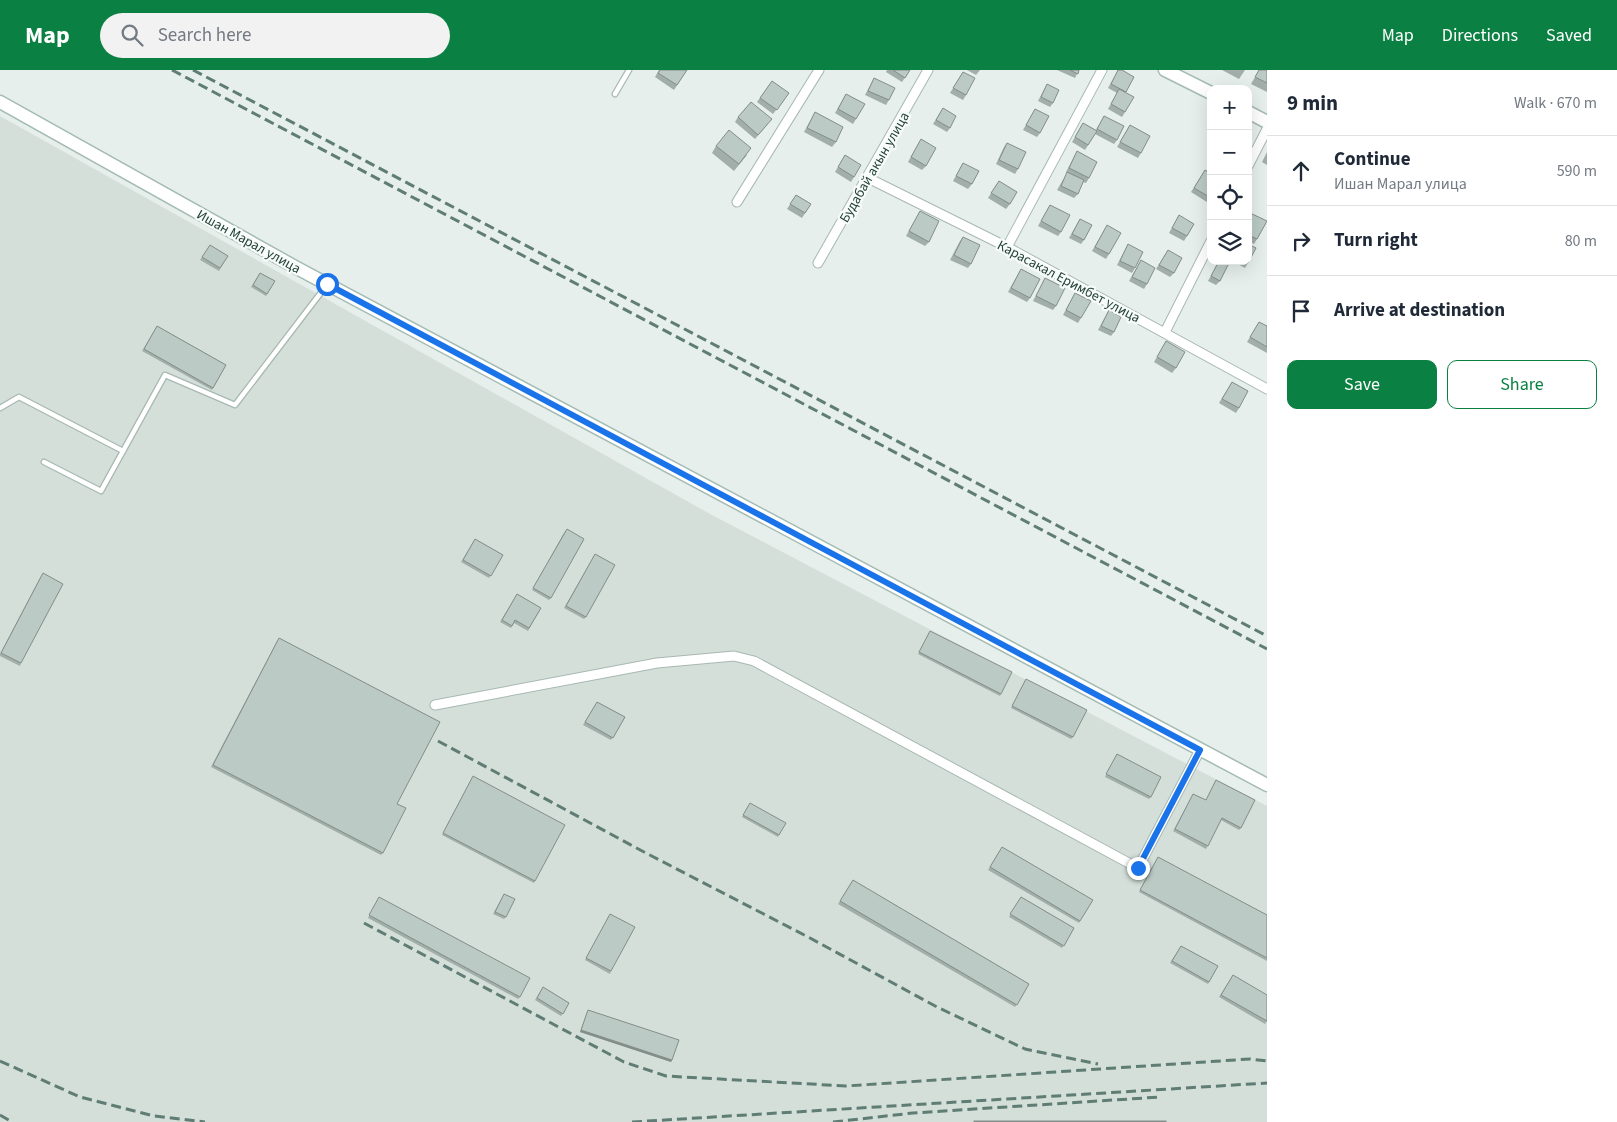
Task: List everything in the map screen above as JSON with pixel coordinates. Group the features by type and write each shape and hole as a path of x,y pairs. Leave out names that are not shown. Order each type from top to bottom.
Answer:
{"main road":[{"path":"1165,70 1207,91"},
{"name":"Ишан Марал улица","path":"0,102 327,284 1267,785"},
{"path":"1252,114 1267,122"}],"street":[{"path":"737,202 819,70"},
{"name":"Будабай акын улица","path":"818,263 928,70"},
{"path":"1007,247 1102,70"},
{"path":"1252,158 1267,129"},
{"name":"Карасакал Еримбет улица","path":"868,178 1007,247 1267,389"},
{"path":"1165,332 1207,249"},
{"path":"435,705 657,663 734,656 754,661 1138,868 1200,750"}],"lane":[{"path":"615,94 629,70"},
{"path":"44,462 101,491 165,374 235,405 327,284"},
{"path":"0,408 20,396 123,451"}],"shaded area":[{"path":"0,116 710,514 1267,806 1267,1122 0,1122"}],"building":[{"path":"660,70 687,70 677,85 658,73"},
{"path":"893,70 910,70 905,78"},
{"path":"1070,70 1079,70 1078,74"},
{"path":"1118,70 1122,70 1134,77 1126,92 1111,84"},
{"path":"1259,70 1267,70 1267,83 1255,77"},
{"path":"963,72 975,78 966,95 953,88"},
{"path":"874,78 895,88 889,100 868,91"},
{"path":"772,81 789,93 777,110 760,98"},
{"path":"1047,84 1059,90 1053,103 1041,97"},
{"path":"1119,89 1134,97 1125,112 1111,104"},
{"path":"846,94 865,104 856,119 838,109"},
{"path":"751,102 772,119 758,135 738,117"},
{"path":"943,108 956,116 950,128 936,120"},
{"path":"1035,109 1049,116 1040,133 1026,125"},
{"path":"815,112 843,127 836,142 807,128"},
{"path":"1104,116 1124,126 1117,140 1097,129"},
{"path":"1083,123 1097,131 1088,145 1075,137"},
{"path":"1130,125 1150,136 1141,153 1120,142"},
{"path":"729,130 751,148 739,164 716,146"},
{"path":"921,139 936,148 926,166 911,157"},
{"path":"1007,143 1026,152 1018,169 999,160"},
{"path":"1077,151 1097,162 1089,178 1069,168"},
{"path":"845,155 861,165 854,177 838,167"},
{"path":"963,163 979,171 972,184 956,176"},
{"path":"1205,170 1207,171 1207,196 1194,188"},
{"path":"1067,172 1084,180 1078,194 1061,186"},
{"path":"999,181 1017,192 1010,204 991,193"},
{"path":"796,195 811,204 805,213 790,204"},
{"path":"1050,205 1070,215 1061,232 1041,221"},
{"path":"920,211 939,221 929,242 909,231"},
{"path":"1252,214 1267,221 1257,239 1252,237"},
{"path":"1179,215 1194,224 1187,236 1172,228"},
{"path":"1080,219 1092,225 1084,240 1072,234"},
{"path":"1107,225 1121,233 1109,254 1095,247"},
{"path":"963,237 980,245 971,264 954,255"},
{"path":"1128,244 1143,252 1135,268 1120,261"},
{"path":"210,245 228,256 220,268 202,257"},
{"path":"1252,246 1256,248 1252,256"},
{"path":"1168,250 1182,258 1174,273 1159,265"},
{"path":"1141,260 1155,268 1147,284 1132,277"},
{"path":"1217,265 1228,265 1220,281 1211,276"},
{"path":"1021,269 1040,279 1030,298 1011,288"},
{"path":"260,273 275,281 267,294 253,285"},
{"path":"1045,278 1065,288 1056,306 1036,296"},
{"path":"1075,293 1091,301 1081,318 1066,310"},
{"path":"1109,310 1121,317 1114,332 1101,326"},
{"path":"1259,322 1267,326 1267,347 1250,337"},
{"path":"157,326 226,365 213,388 144,349"},
{"path":"1166,341 1185,352 1176,368 1157,357"},
{"path":"1232,382 1248,391 1239,408 1222,399"},
{"path":"567,529 584,539 551,598 533,588"},
{"path":"475,539 503,555 491,576 463,560"},
{"path":"595,554 615,565 586,617 566,606"},
{"path":"43,573 63,584 21,663 1,653"},
{"path":"517,594 541,608 529,628 515,620 512,626 502,620"},
{"path":"930,631 1012,672 1001,694 919,652"},
{"path":"279,638 440,722 397,804 406,808 383,853 213,765"},
{"path":"1026,679 1087,710 1073,737 1012,706"},
{"path":"597,702 625,717 613,738 585,722"},
{"path":"1117,754 1161,777 1151,797 1106,774"},
{"path":"473,776 565,825 535,881 443,833"},
{"path":"1216,780 1255,800 1241,828 1222,818 1208,846 1175,829 1193,794 1206,800"},
{"path":"750,803 786,823 779,835 743,815"},
{"path":"1002,847 1093,900 1080,921 990,867"},
{"path":"1158,857 1267,915 1267,958 1140,890"},
{"path":"853,880 1029,984 1017,1005 840,901"},
{"path":"504,894 515,899 506,917 495,912"},
{"path":"379,897 530,978 520,997 369,915"},
{"path":"1021,897 1074,928 1064,946 1010,914"},
{"path":"610,914 635,927 611,971 586,958"},
{"path":"1181,946 1218,966 1209,982 1172,961"},
{"path":"1233,975 1267,995 1267,1021 1221,995"},
{"path":"543,987 569,1003 563,1014 537,998"},
{"path":"588,1010 679,1040 672,1060 581,1030"},
{"path":"1166,1121 1166,1122 974,1122"}],"railway":[{"path":"172,70 1267,649"},
{"path":"193,70 1267,636"},
{"path":"438,741 937,1007 1025,1049 1098,1064"},
{"path":"364,923 624,1062 666,1076 846,1086 1250,1059 1267,1061"},
{"path":"0,1061 80,1097 154,1116 205,1122"},
{"path":"632,1122 1267,1083"},
{"path":"833,1122 913,1113 1160,1097"},
{"path":"0,1115 12,1122"}],"route":[{"path":"327,284 1200,750 1138,868"}]}
